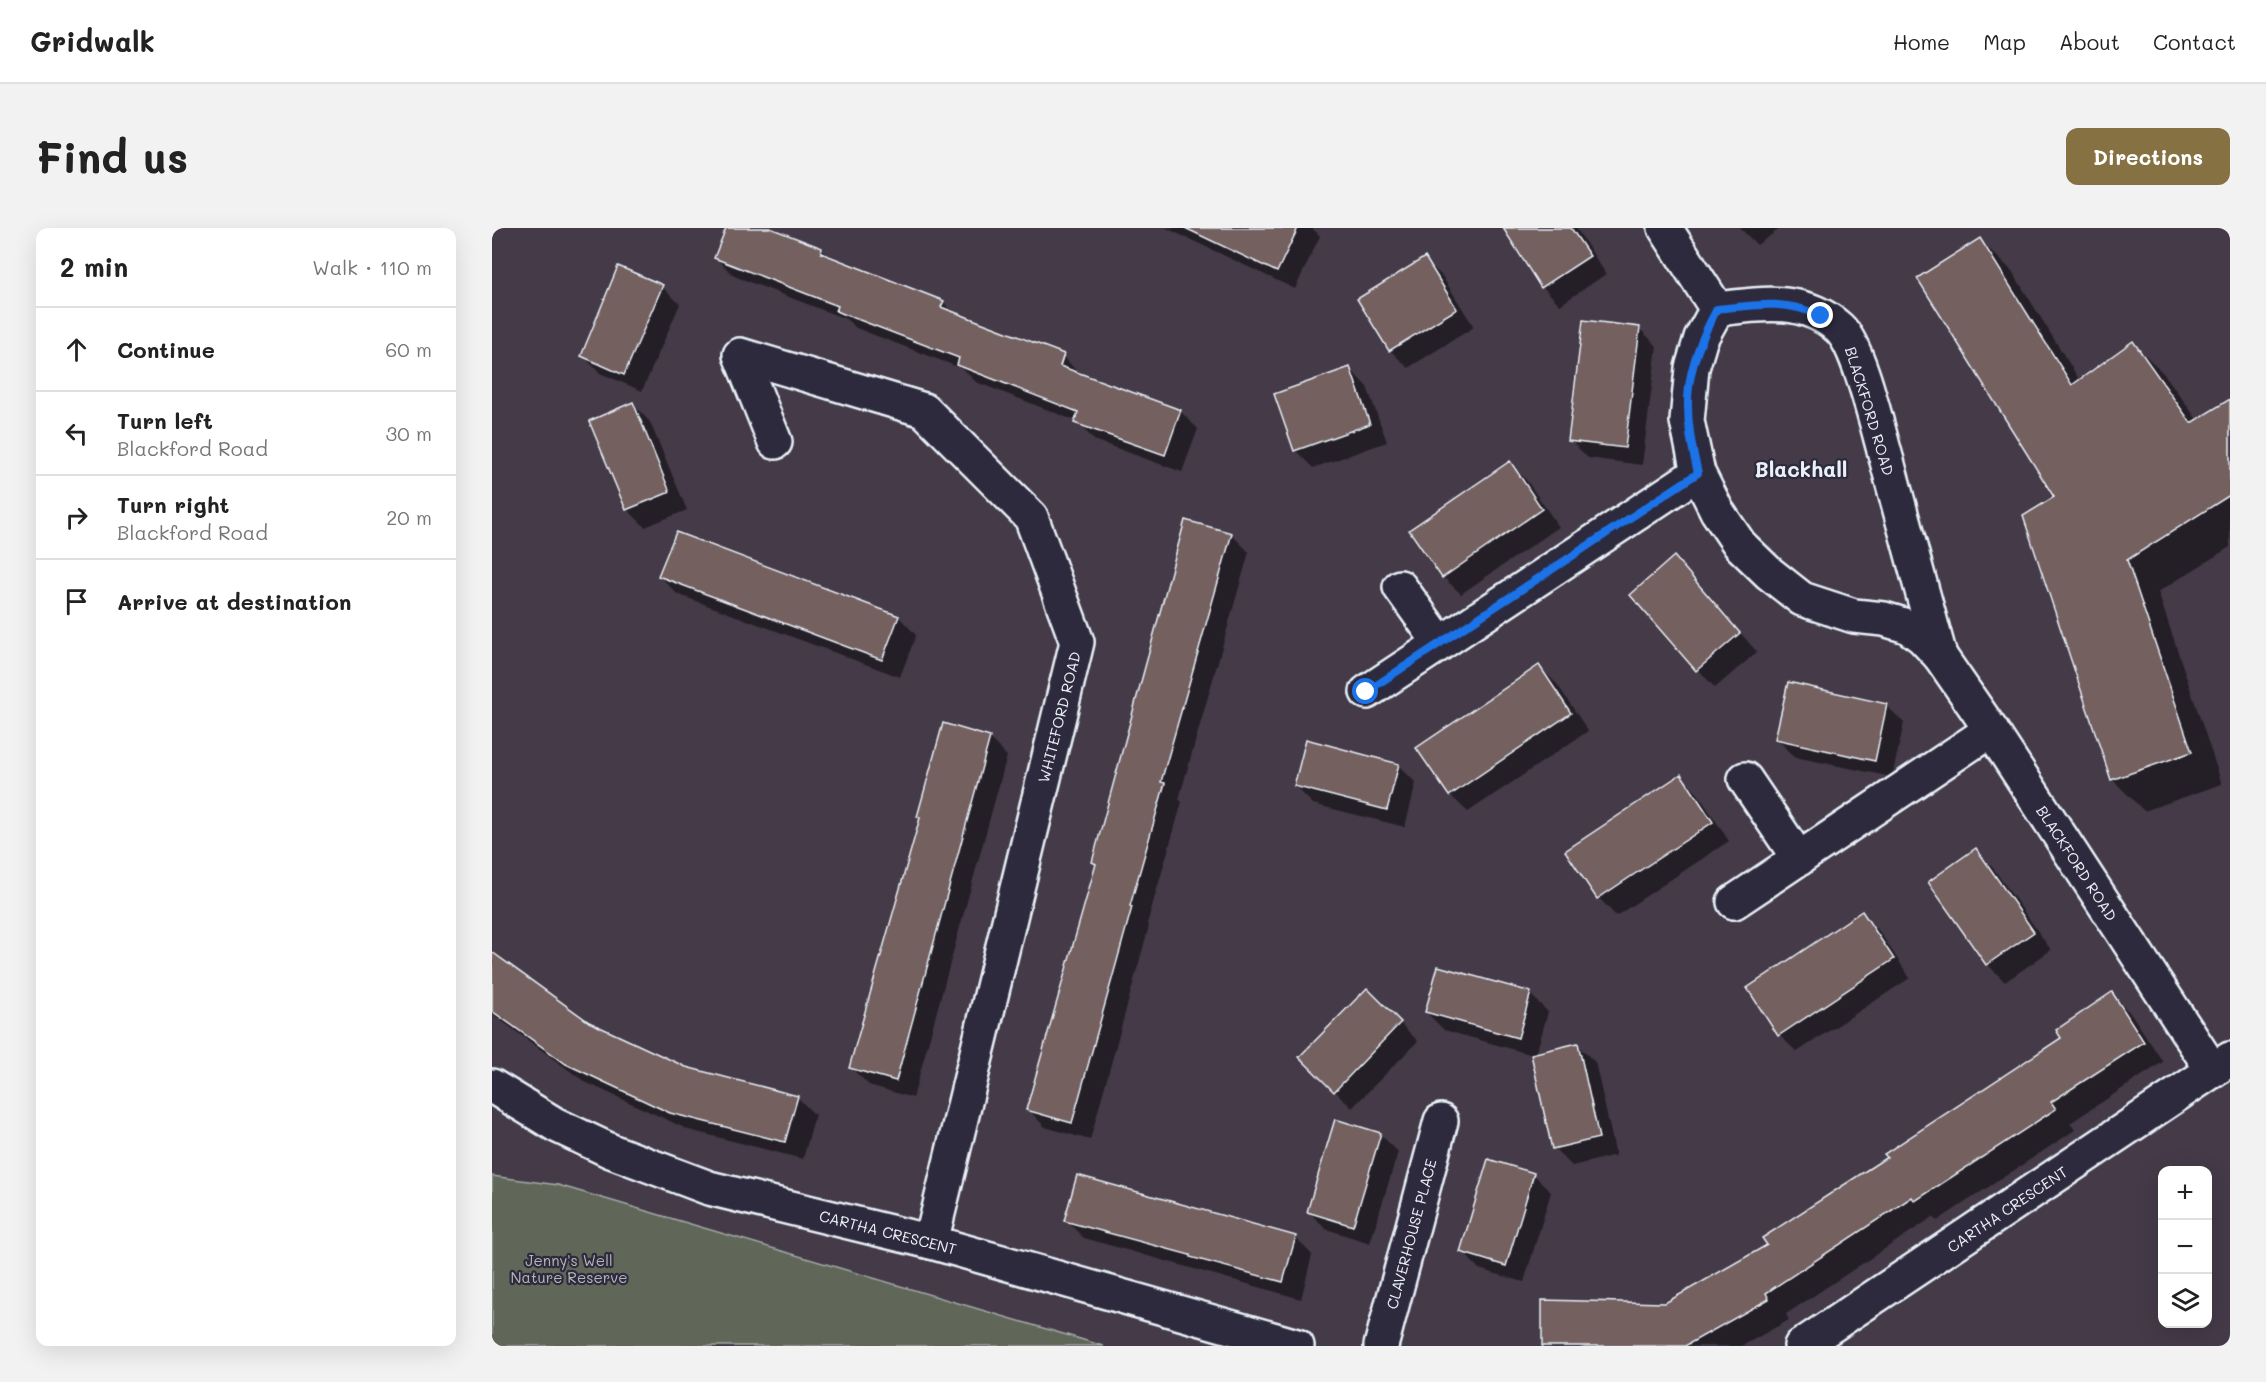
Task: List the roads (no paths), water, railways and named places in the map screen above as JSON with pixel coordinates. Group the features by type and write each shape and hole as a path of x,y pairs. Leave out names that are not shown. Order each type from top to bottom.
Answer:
{"street":[{"path":"1665,228 1717,309"},
{"name":"BLACKFORD ROAD","path":"1940,656 1872,407 1847,337 1838,327 1807,309 1772,303 1717,309 1701,338 1692,368 1687,421 1698,473 1717,511 1740,545 1769,573 1802,599 1854,616 1907,626 1922,637 1940,656 2221,1065"},
{"name":"WHITEFORD ROAD","path":"775,442 740,355 924,410 1031,517 1077,642 930,1242"},
{"path":"1366,692 1698,473"},
{"path":"1400,587 1440,643"},
{"path":"1734,902 1991,730"},
{"path":"1744,779 1798,859"},
{"name":"CARTHA CRESCENT","path":"1801,1346 2221,1065"},
{"name":"CARTHA CRESCENT","path":"492,1086 556,1125 621,1155 709,1188 930,1242 1297,1346"},
{"name":"CLAVERHOUSE PLACE","path":"1381,1346 1441,1121"}],"district":[{"name":"Blackhall","path":"1801,468"}],"park label":[{"name":"Jenny's Well Nature Reserve","path":"569,1268"}]}
